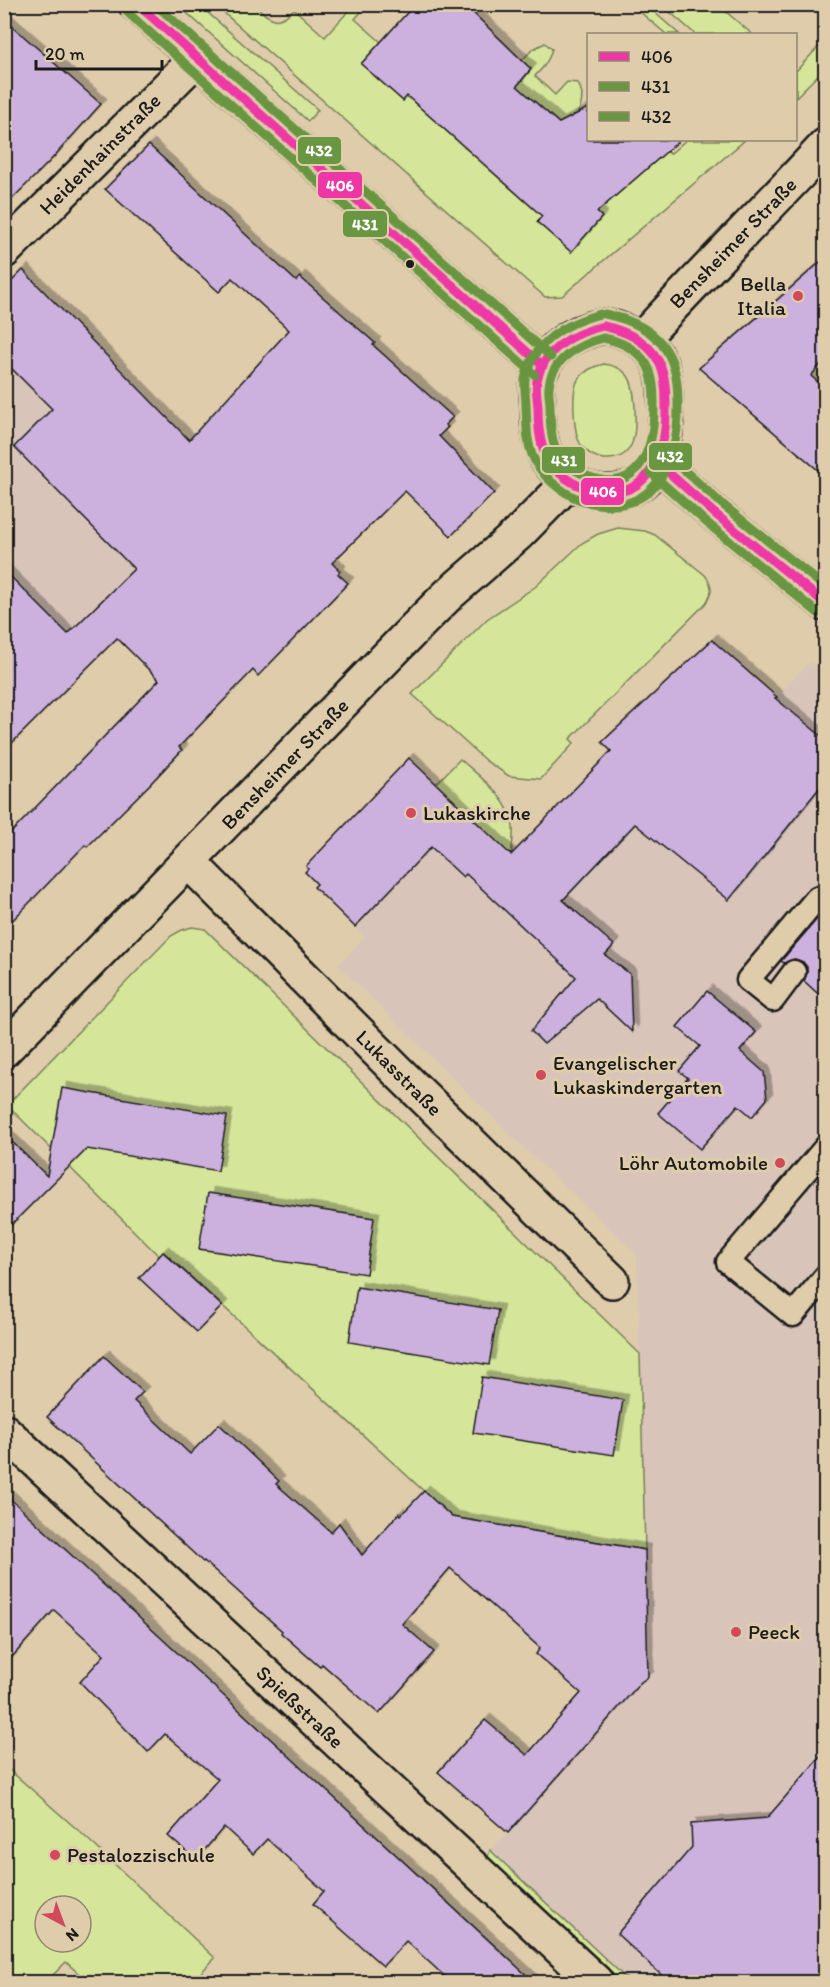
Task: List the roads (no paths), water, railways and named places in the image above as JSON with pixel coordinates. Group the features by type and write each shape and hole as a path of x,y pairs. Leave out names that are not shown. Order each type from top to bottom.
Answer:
{"street":[{"path":"136,4 543,366"},
{"name":"Heidenhainstraße","path":"4,251 197,58"},
{"name":"Bensheimer Straße","path":"641,340 825,145"},
{"path":"603,326 618,328 641,340 659,362 663,372 666,427 664,447 658,463 637,484 613,492 589,490 569,482 550,462 542,442 538,420 537,384 543,366 549,356 564,342 590,329 603,326"},
{"path":"658,463 714,513 825,604"},
{"name":"Bensheimer Straße","path":"4,1050 418,625 448,595 519,533 569,482"},
{"name":"Lukasstraße","path":"189,862 396,1070 612,1281"},
{"name":"Spießstraße","path":"4,1431 596,1983"}],"lane":[{"path":"794,972 773,1000 748,980 817,898 825,897"},
{"path":"825,1147 728,1262 793,1315 825,1276"}],"place":[{"name":"Bella Italia","path":"798,296"},
{"name":"Lukaskirche","path":"411,813"},
{"name":"Evangelischer Lukaskindergarten","path":"541,1075"},
{"name":"Löhr Automobile","path":"780,1163"},
{"name":"Peeck","path":"736,1632"},
{"name":"Pestalozzischule","path":"55,1855"}]}
